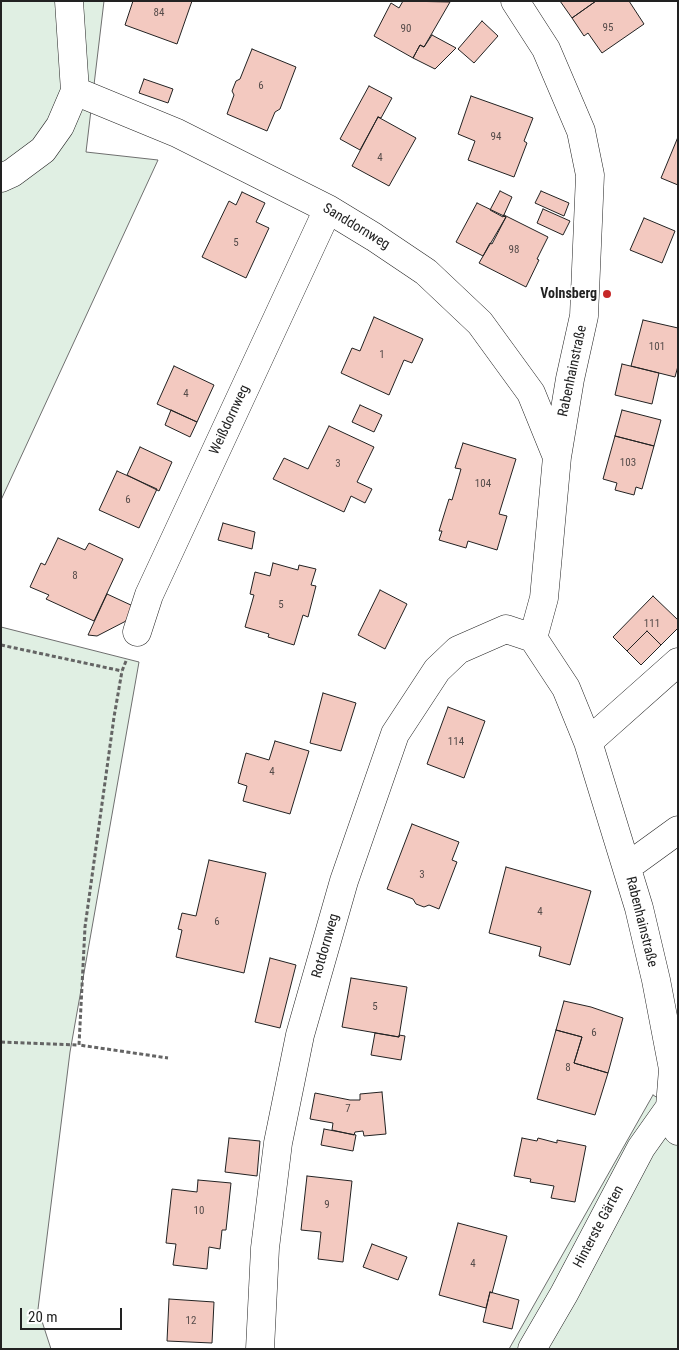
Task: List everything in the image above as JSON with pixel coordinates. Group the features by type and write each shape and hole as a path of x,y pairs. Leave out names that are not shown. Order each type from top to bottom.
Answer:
{"street":[{"path":"1,178 12,173 43,150 60,126 75,91 69,1"},
{"name":"Rabenhainstraße","path":"515,1 546,49 582,131 590,176 584,316 556,457 544,598 533,638 566,688 588,742 639,908 676,1056 674,1119"},
{"name":"Sanddornweg","path":"75,91 176,134 328,209 426,272 480,324 531,393 556,457"},
{"name":"Weißdornweg","path":"137,632 149,595 328,209"},
{"name":"Rotdornweg","path":"260,1349 265,1248 277,1153 300,1035 344,881 396,734 437,670 458,650 506,628 533,638"},
{"path":"588,742 678,662"},
{"path":"627,868 678,830"},
{"name":"Hinterste Gärten","path":"532,1349 564,1294 641,1148 674,1119"}],"path":[{"path":"79,1044 85,927 114,717 122,671 137,632"},
{"path":"1,645 122,671"},
{"path":"1,1042 79,1044 168,1058"}],"green space":[{"path":"1,1 104,1 86,152 158,160 1,500"},
{"path":"1,627 139,662 70,1052 38,1309 51,1349 1,1349"},
{"path":"653,1095 678,1110 678,1349 509,1349"}],"building":[{"path":"133,1 192,1 177,44 125,25"},
{"path":"403,1 450,2 424,47 420,45 413,58 374,36 391,3 399,8"},
{"path":"560,1 596,1 572,18"},
{"path":"596,1 629,1 644,24 602,53 588,33 584,36 572,18"},
{"path":"482,21 498,36 474,63 458,49"},
{"path":"432,35 456,48 435,69 413,58 420,45 424,47"},
{"path":"252,49 296,67 280,109 275,112 267,131 227,114 234,95 232,91 236,81 240,79"},
{"path":"144,79 173,89 168,103 139,93"},
{"path":"369,86 392,98 381,118 378,117 360,150 340,139"},
{"path":"471,96 533,118 524,141 527,143 514,177 468,160 475,141 458,134"},
{"path":"378,117 416,138 389,186 352,166"},
{"path":"678,137 678,185 661,178"},
{"path":"500,191 512,197 503,217 490,210"},
{"path":"541,191 569,203 564,216 535,203"},
{"path":"242,192 265,203 256,222 269,228 246,278 202,257 229,201 236,205"},
{"path":"477,203 506,217 492,244 490,243 483,256 456,242"},
{"path":"543,209 570,221 563,235 537,223"},
{"path":"504,215 548,237 526,287 479,263 506,217"},
{"path":"644,218 675,231 662,263 630,250"},
{"path":"374,317 423,339 412,363 404,360 389,395 341,373 352,348 360,351"},
{"path":"643,320 678,328 678,366 675,377 631,366"},
{"path":"622,364 659,373 652,404 615,395"},
{"path":"174,366 214,385 197,422 157,404"},
{"path":"360,405 382,415 374,432 352,422"},
{"path":"171,410 197,422 190,437 165,425"},
{"path":"622,410 661,420 654,446 615,436"},
{"path":"329,426 374,447 357,482 372,489 365,503 351,496 344,512 273,479 284,458 308,469"},
{"path":"615,436 654,446 642,489 636,487 634,495 615,490 617,483 603,479"},
{"path":"463,443 516,459 499,514 507,516 497,550 468,541 466,548 439,540 442,531 439,531 449,499 452,500 461,469 455,468"},
{"path":"140,447 172,462 159,491 127,475"},
{"path":"117,471 157,489 139,528 99,510"},
{"path":"223,523 255,532 252,549 218,540"},
{"path":"58,538 85,550 89,543 123,559 94,621 46,599 49,595 30,587 41,563 45,565"},
{"path":"273,563 298,570 299,565 316,569 311,585 316,586 308,617 303,615 294,645 268,637 269,634 245,627 254,595 250,594 255,572 270,576"},
{"path":"380,590 407,604 385,649 358,635"},
{"path":"107,594 133,606 126,621 97,636 88,635"},
{"path":"653,596 678,620 678,628 661,645 647,631 627,651 613,637"},
{"path":"647,631 661,645 641,665 627,651"},
{"path":"323,693 356,703 341,751 310,743"},
{"path":"448,707 485,721 464,778 427,764"},
{"path":"275,741 309,751 290,814 243,801 247,786 238,783 246,753 269,760"},
{"path":"412,824 459,842 452,860 457,862 439,909 429,905 424,907 416,904 413,899 387,889"},
{"path":"209,860 266,873 244,973 176,957 182,930 178,929 182,913 196,916"},
{"path":"506,867 591,891 570,965 539,956 541,947 489,933"},
{"path":"270,958 296,965 280,1028 255,1022"},
{"path":"351,978 407,987 399,1037 342,1027"},
{"path":"564,1001 591,1007 623,1018 608,1073 574,1063 582,1037 556,1030"},
{"path":"556,1030 582,1037 574,1063 608,1073 595,1115 537,1099"},
{"path":"375,1033 399,1037 399,1035 405,1036 401,1060 371,1055"},
{"path":"382,1092 386,1134 364,1136 363,1131 355,1132 354,1135 332,1130 333,1123 310,1119 315,1093 350,1100 360,1100 360,1094"},
{"path":"324,1129 356,1135 353,1151 321,1145"},
{"path":"229,1138 260,1141 257,1176 225,1172"},
{"path":"522,1138 537,1141 538,1138 557,1143 557,1140 586,1146 575,1202 551,1198 554,1186 530,1182 531,1179 514,1176"},
{"path":"307,1176 352,1181 343,1262 318,1259 321,1232 301,1230"},
{"path":"198,1180 231,1183 226,1230 222,1230 220,1249 209,1247 207,1269 173,1265 176,1244 166,1243 172,1189 197,1192"},
{"path":"458,1223 507,1236 492,1293 490,1292 486,1308 439,1295"},
{"path":"372,1244 407,1257 398,1280 363,1267"},
{"path":"490,1292 519,1300 512,1329 483,1322"},
{"path":"169,1299 214,1302 212,1343 167,1341"}],"place":[{"name":"Volnsberg","path":"607,294"}]}
